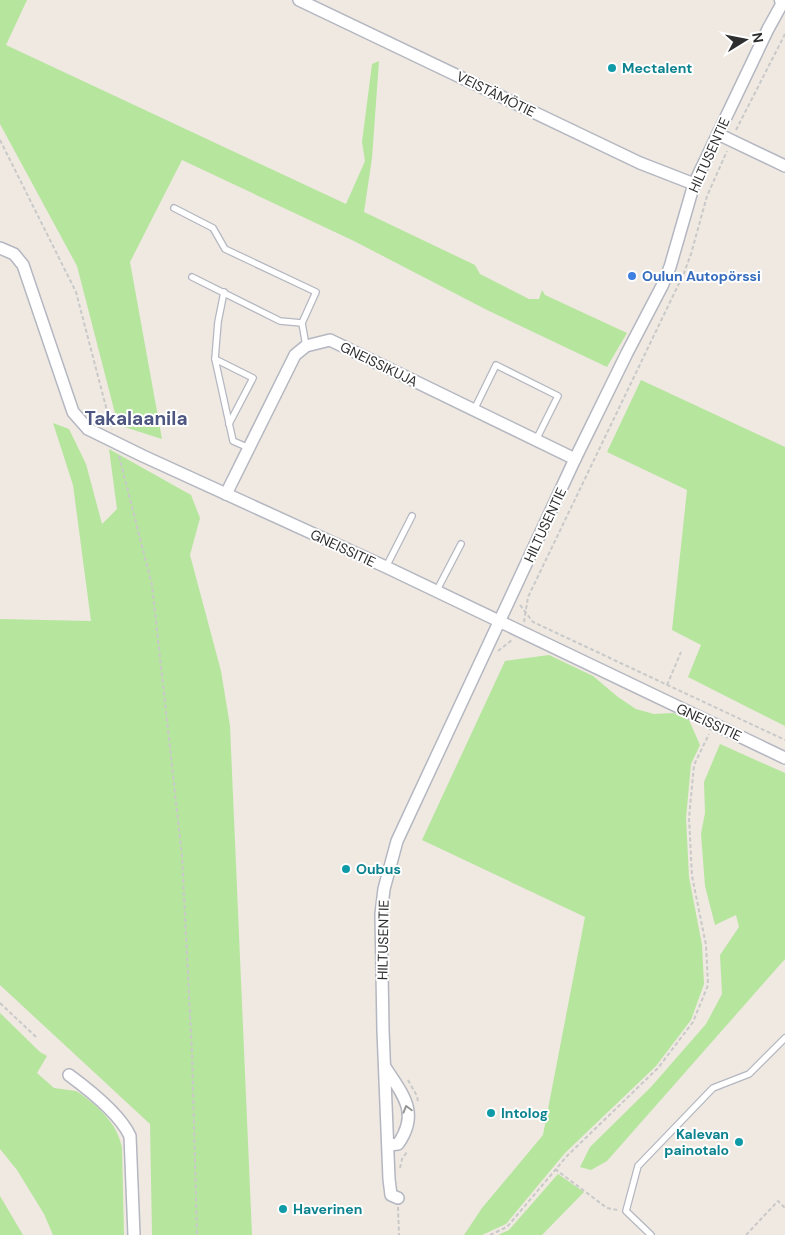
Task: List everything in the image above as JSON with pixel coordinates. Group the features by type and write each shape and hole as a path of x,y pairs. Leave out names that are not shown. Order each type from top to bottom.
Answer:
{"street":[{"name":"VEISTÄMÖTIE","path":"299,0 640,163 694,184"},
{"name":"HILTUSENTIE","path":"398,1198 391,1195 381,962 381,914 384,889 397,841 627,352 662,286 670,267 694,184 768,29 784,0"},
{"path":"718,134 785,166"},
{"name":"GNEISSITIE","path":"0,248 14,254 24,265 73,412 88,428 143,456 386,568 785,758"},
{"name":"GNEISSIKUJA","path":"306,346 330,340 576,459"},
{"path":"226,494 295,355 306,346"},
{"name":"HILTUSENTIE","path":"385,1067 409,1111 410,1121 406,1133 398,1144 389,1145"},
{"path":"68,1075 87,1088 120,1120 130,1136 134,1235"}],"lane":[{"path":"174,208 214,228 225,249 316,292 302,322 306,346"},
{"path":"192,277 280,321 302,322"},
{"path":"224,292 218,322 215,359 233,442 249,448"},
{"path":"215,359 253,378 229,424"},
{"path":"474,410 496,366 558,396 536,440"},
{"path":"386,568 412,516"},
{"path":"436,592 462,544"},
{"path":"651,1235 626,1211 638,1166 712,1088 749,1074 785,1038"}],"path":[{"path":"0,140 76,292 105,400"},
{"path":"124,476 152,585 182,857 192,1053 196,1235"},
{"path":"510,601 521,606 533,622 785,740"},
{"path":"666,685 681,652"},
{"path":"490,1235 507,1227 567,1156 658,1068 693,1022 708,985 706,945 692,876 689,818 694,765 721,710"},
{"path":"0,1003 36,1037"},
{"path":"555,1169 607,1208 626,1211"},
{"path":"746,1235 778,1201 785,1208"}],"green space":[{"path":"0,0 27,0 6,45 346,204 365,161 362,142 372,64 379,61 372,158 364,212 475,265 480,274 529,299 539,299 542,290 545,295 627,333 607,367 487,310 354,241 182,160 130,262 162,439 118,425 77,266 0,124"},
{"path":"641,380 785,447 785,726 688,677 701,645 672,630 687,490 607,452"},
{"path":"53,423 69,429 86,464 102,524 117,509 109,449 191,495 200,518 190,555 221,671 230,726 252,1235 152,1235 150,1124 0,985 0,619 91,621 73,485"},
{"path":"549,655 593,676 636,709 654,714 673,713 689,720 700,745 691,764 686,818 689,877 702,945 704,984 691,1020 656,1066 565,1153 506,1224 482,1235 464,1235 482,1208 543,1135 585,917 422,840 505,661"},
{"path":"720,744 785,773 785,959 607,1161 591,1170 580,1167 590,1147 651,1087 706,1024 722,994 720,955 739,927 736,915 715,925 705,886 701,834 705,813 704,782"},
{"path":"0,1013 40,1052 47,1056 37,1073 54,1088 76,1091 81,1094 101,1111 117,1132 122,1148 124,1235 53,1235 44,1214 17,1170 0,1149"},
{"path":"558,1174 584,1192 542,1235 498,1235 509,1230"},
{"path":"0,1196 23,1235 0,1235"}],"place":[{"name":"Mectalent","path":"612,68"},
{"name":"Oulun Autopörssi","path":"632,276"},
{"name":"Oubus","path":"346,869"},
{"name":"Intolog","path":"491,1113"},
{"name":"Kalevan painotalo","path":"739,1142"},
{"name":"Haverinen","path":"283,1209"}],"district":[{"name":"Takalaanila","path":"136,418"}]}
